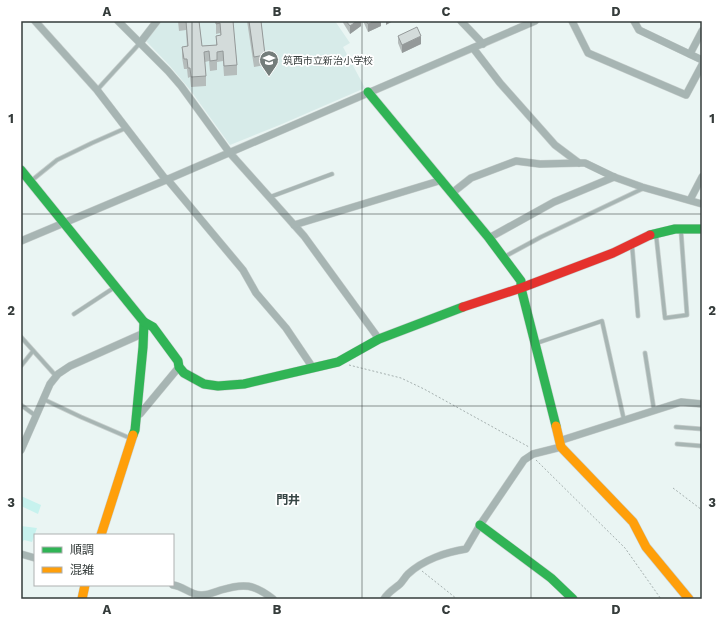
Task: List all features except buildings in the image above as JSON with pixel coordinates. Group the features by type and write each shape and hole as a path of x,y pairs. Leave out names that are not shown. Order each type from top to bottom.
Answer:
{"street":[{"path":"34,21 97,90 167,180 243,270 256,293 286,328 313,368"},
{"path":"118,21 181,86 229,152 304,236 379,339"},
{"path":"140,43 157,21"},
{"path":"461,21 483,44"},
{"path":"21,241 167,180 535,21"},
{"path":"572,21 588,52 686,95 702,65"},
{"path":"634,21 639,30 702,60"},
{"path":"690,54 702,31"},
{"path":"473,48 540,129 555,145 580,163"},
{"path":"368,92 489,238 521,282 521,288 560,444 633,522 646,547 689,599"},
{"path":"452,193 471,178 516,161 540,164 585,163 614,177 702,204"},
{"path":"21,170 144,322 153,328 178,361 179,367 184,373 204,384 218,386 244,384 338,362 379,339 613,253 656,233 681,229 702,229"},
{"path":"489,238 554,202 614,177"},
{"path":"690,200 702,177"},
{"path":"294,226 442,180"},
{"path":"101,534 133,439 137,413 144,322"},
{"path":"21,450 50,384 56,376 70,366 144,333"},
{"path":"137,413 140,414 179,367"},
{"path":"384,599 407,574 417,567 438,556 466,549 480,525 524,460 531,455 654,410 682,402 702,404"},
{"path":"480,525 551,578 573,599"},
{"path":"21,554 34,558"},
{"path":"174,585 197,595 202,595 246,585 258,589 273,599"},
{"path":"82,599 85,586"}],"lane":[{"path":"97,90 140,43"},
{"path":"31,181 57,160 92,142 126,128"},
{"path":"269,197 332,174"},
{"path":"504,257 541,237 646,188"},
{"path":"656,233 665,318 687,315 681,229"},
{"path":"632,244 638,316"},
{"path":"74,314 116,287"},
{"path":"535,344 602,321 624,420"},
{"path":"21,337 56,376"},
{"path":"21,366 33,350"},
{"path":"645,353 654,410"},
{"path":"44,399 80,417 133,439"},
{"path":"21,405 36,416"},
{"path":"676,427 702,429"},
{"path":"677,444 702,446"}],"path":[{"path":"338,362 401,378 529,447 531,455 625,548 661,599"},
{"path":"673,488 702,510"},
{"path":"417,567 457,599"}],"shaded area":[{"name":"筑西市立新治小学校","path":"160,21 335,21 350,43 343,47 365,88 230,145 191,91 146,41"},
{"path":"21,496 41,505 38,514 21,506"},
{"path":"21,526 37,528 32,542 24,540 21,544"}],"traffic: fast":[{"path":"368,92 489,238 521,281 521,288 556,426"},
{"path":"21,170 144,322 135,430 133,435"},
{"path":"650,235 675,229 702,229"},
{"path":"144,322 153,327 178,361 179,367 184,373 204,384 218,386 244,384 338,362 379,339 463,307"},
{"path":"480,525 551,578 573,599"}],"traffic: slow":[{"path":"556,426 561,447 633,522 646,547 689,599"},
{"path":"101,534 133,435"},
{"path":"82,599 85,586"}],"traffic: jam":[{"path":"463,307 521,288 613,253 650,235"}],"place":[{"name":"筑西市立新治小学校","path":"269,77"}],"district":[{"name":"門井","path":"288,500"}]}
